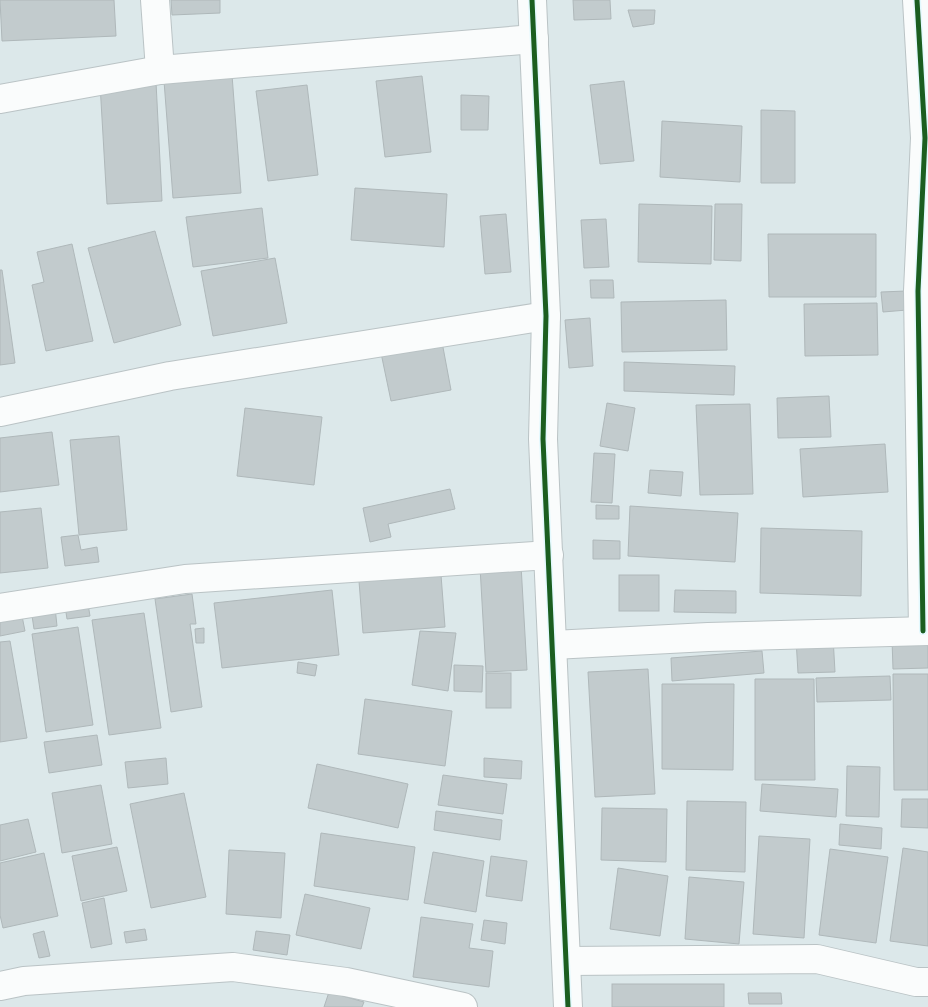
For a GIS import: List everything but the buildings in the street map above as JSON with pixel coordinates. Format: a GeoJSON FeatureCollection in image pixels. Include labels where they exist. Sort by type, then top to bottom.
{"type":"FeatureCollection","features":[{"type":"Feature","properties":{"kind":"street"},"geometry":{"type":"LineString","coordinates":[[155,0],[160,70]]}},
{"type":"Feature","properties":{"kind":"street"},"geometry":{"type":"LineString","coordinates":[[532,0],[546,316],[543,439],[568,1007]]}},
{"type":"Feature","properties":{"kind":"street"},"geometry":{"type":"LineString","coordinates":[[553,645],[708,637],[925,631],[923,291],[925,138],[917,0]]}},
{"type":"Feature","properties":{"kind":"street"},"geometry":{"type":"LineString","coordinates":[[0,99],[160,70],[534,39]]}},
{"type":"Feature","properties":{"kind":"street"},"geometry":{"type":"LineString","coordinates":[[0,412],[170,376],[546,316]]}},
{"type":"Feature","properties":{"kind":"street"},"geometry":{"type":"LineString","coordinates":[[0,608],[185,580],[549,555]]}},
{"type":"Feature","properties":{"kind":"street"},"geometry":{"type":"LineString","coordinates":[[567,961],[817,959],[916,982],[928,982]]}},
{"type":"Feature","properties":{"kind":"street"},"geometry":{"type":"LineString","coordinates":[[0,986],[24,981],[233,967],[346,982],[463,1007]]}},
{"type":"Feature","properties":{"kind":"cycle path"},"geometry":{"type":"LineString","coordinates":[[532,0],[546,316],[543,439],[568,1007]]}},
{"type":"Feature","properties":{"kind":"cycle path"},"geometry":{"type":"LineString","coordinates":[[917,0],[925,138],[918,291],[923,631]]}}]}
